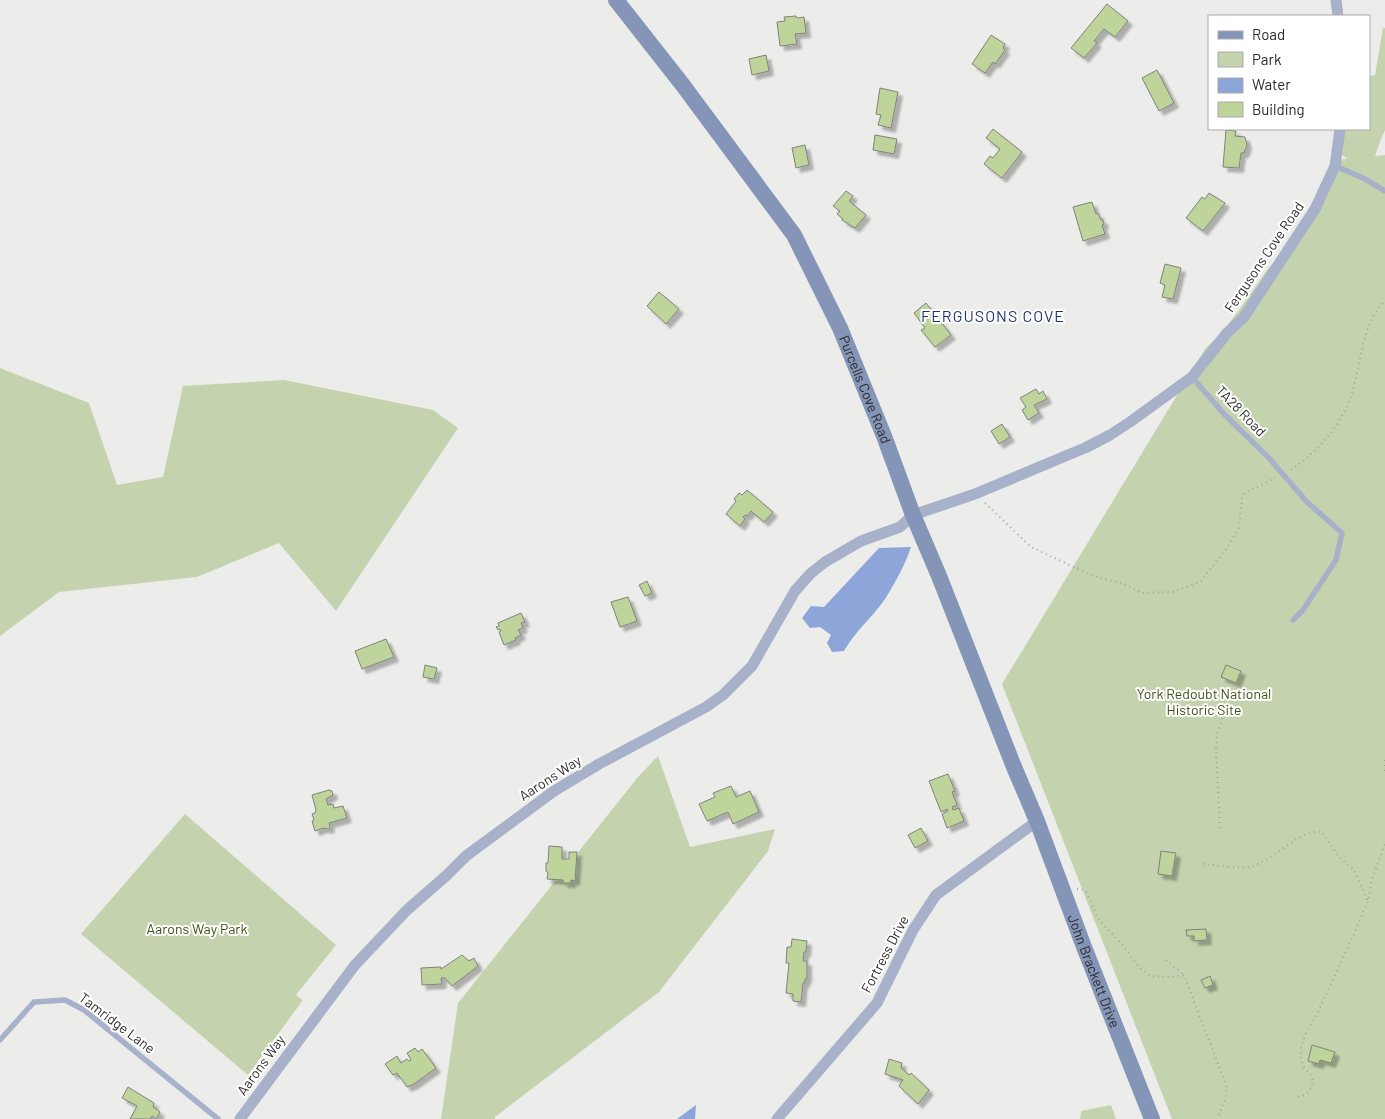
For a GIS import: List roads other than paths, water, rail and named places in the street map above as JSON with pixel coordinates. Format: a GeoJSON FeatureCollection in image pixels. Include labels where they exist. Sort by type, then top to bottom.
{"type":"FeatureCollection","features":[{"type":"Feature","properties":{"kind":"main road","name":"Purcells Cove Road"},"geometry":{"type":"LineString","coordinates":[[616,0],[682,84],[794,235],[840,328],[884,436],[913,515],[940,576],[1014,767],[1037,821]]}},
{"type":"Feature","properties":{"kind":"main road","name":"John Brackett Drive"},"geometry":{"type":"LineString","coordinates":[[1037,821],[1084,947],[1152,1119]]}},
{"type":"Feature","properties":{"kind":"street"},"geometry":{"type":"LineString","coordinates":[[1336,0],[1338,15]]}},
{"type":"Feature","properties":{"kind":"street","name":"Fergusons Cove Road"},"geometry":{"type":"LineString","coordinates":[[913,515],[975,494],[1087,447],[1110,435],[1192,377],[1227,333],[1244,317],[1315,209],[1335,166],[1340,130]]}},
{"type":"Feature","properties":{"kind":"street","name":"Aarons Way"},"geometry":{"type":"LineString","coordinates":[[240,1119],[355,965],[407,910],[466,856],[554,791],[599,764],[706,707],[723,695],[752,666],[795,591],[810,574],[844,550],[861,541],[900,527],[913,515]]}},
{"type":"Feature","properties":{"kind":"street","name":"Fortress Drive"},"geometry":{"type":"LineString","coordinates":[[777,1119],[877,1003],[913,930],[936,895],[1037,821]]}},
{"type":"Feature","properties":{"kind":"lane"},"geometry":{"type":"LineString","coordinates":[[1335,166],[1363,178],[1385,191]]}},
{"type":"Feature","properties":{"kind":"lane","name":"TA28 Road"},"geometry":{"type":"LineString","coordinates":[[1192,377],[1224,414],[1272,462],[1307,502],[1342,533],[1336,560],[1303,610],[1293,620]]}},
{"type":"Feature","properties":{"kind":"lane","name":"Tamridge Lane"},"geometry":{"type":"LineString","coordinates":[[0,1040],[34,1002],[65,1000],[84,1010],[218,1119]]}},
{"type":"Feature","properties":{"kind":"water"},"geometry":{"type":"Polygon","coordinates":[[[911,547],[900,574],[880,606],[844,651],[832,652],[827,643],[831,635],[820,627],[810,628],[802,618],[811,606],[824,607],[879,548],[911,547]]]}},
{"type":"Feature","properties":{"kind":"water"},"geometry":{"type":"Polygon","coordinates":[[[696,1105],[695,1119],[677,1119],[696,1105]]]}},
{"type":"Feature","properties":{"kind":"district","name":"FERGUSONS COVE"},"geometry":{"type":"Point","coordinates":[993,316]}},
{"type":"Feature","properties":{"kind":"park label","name":"York Redoubt National Historic Site"},"geometry":{"type":"Point","coordinates":[1204,702]}},
{"type":"Feature","properties":{"kind":"park label","name":"Aarons Way Park"},"geometry":{"type":"Point","coordinates":[197,929]}}]}
